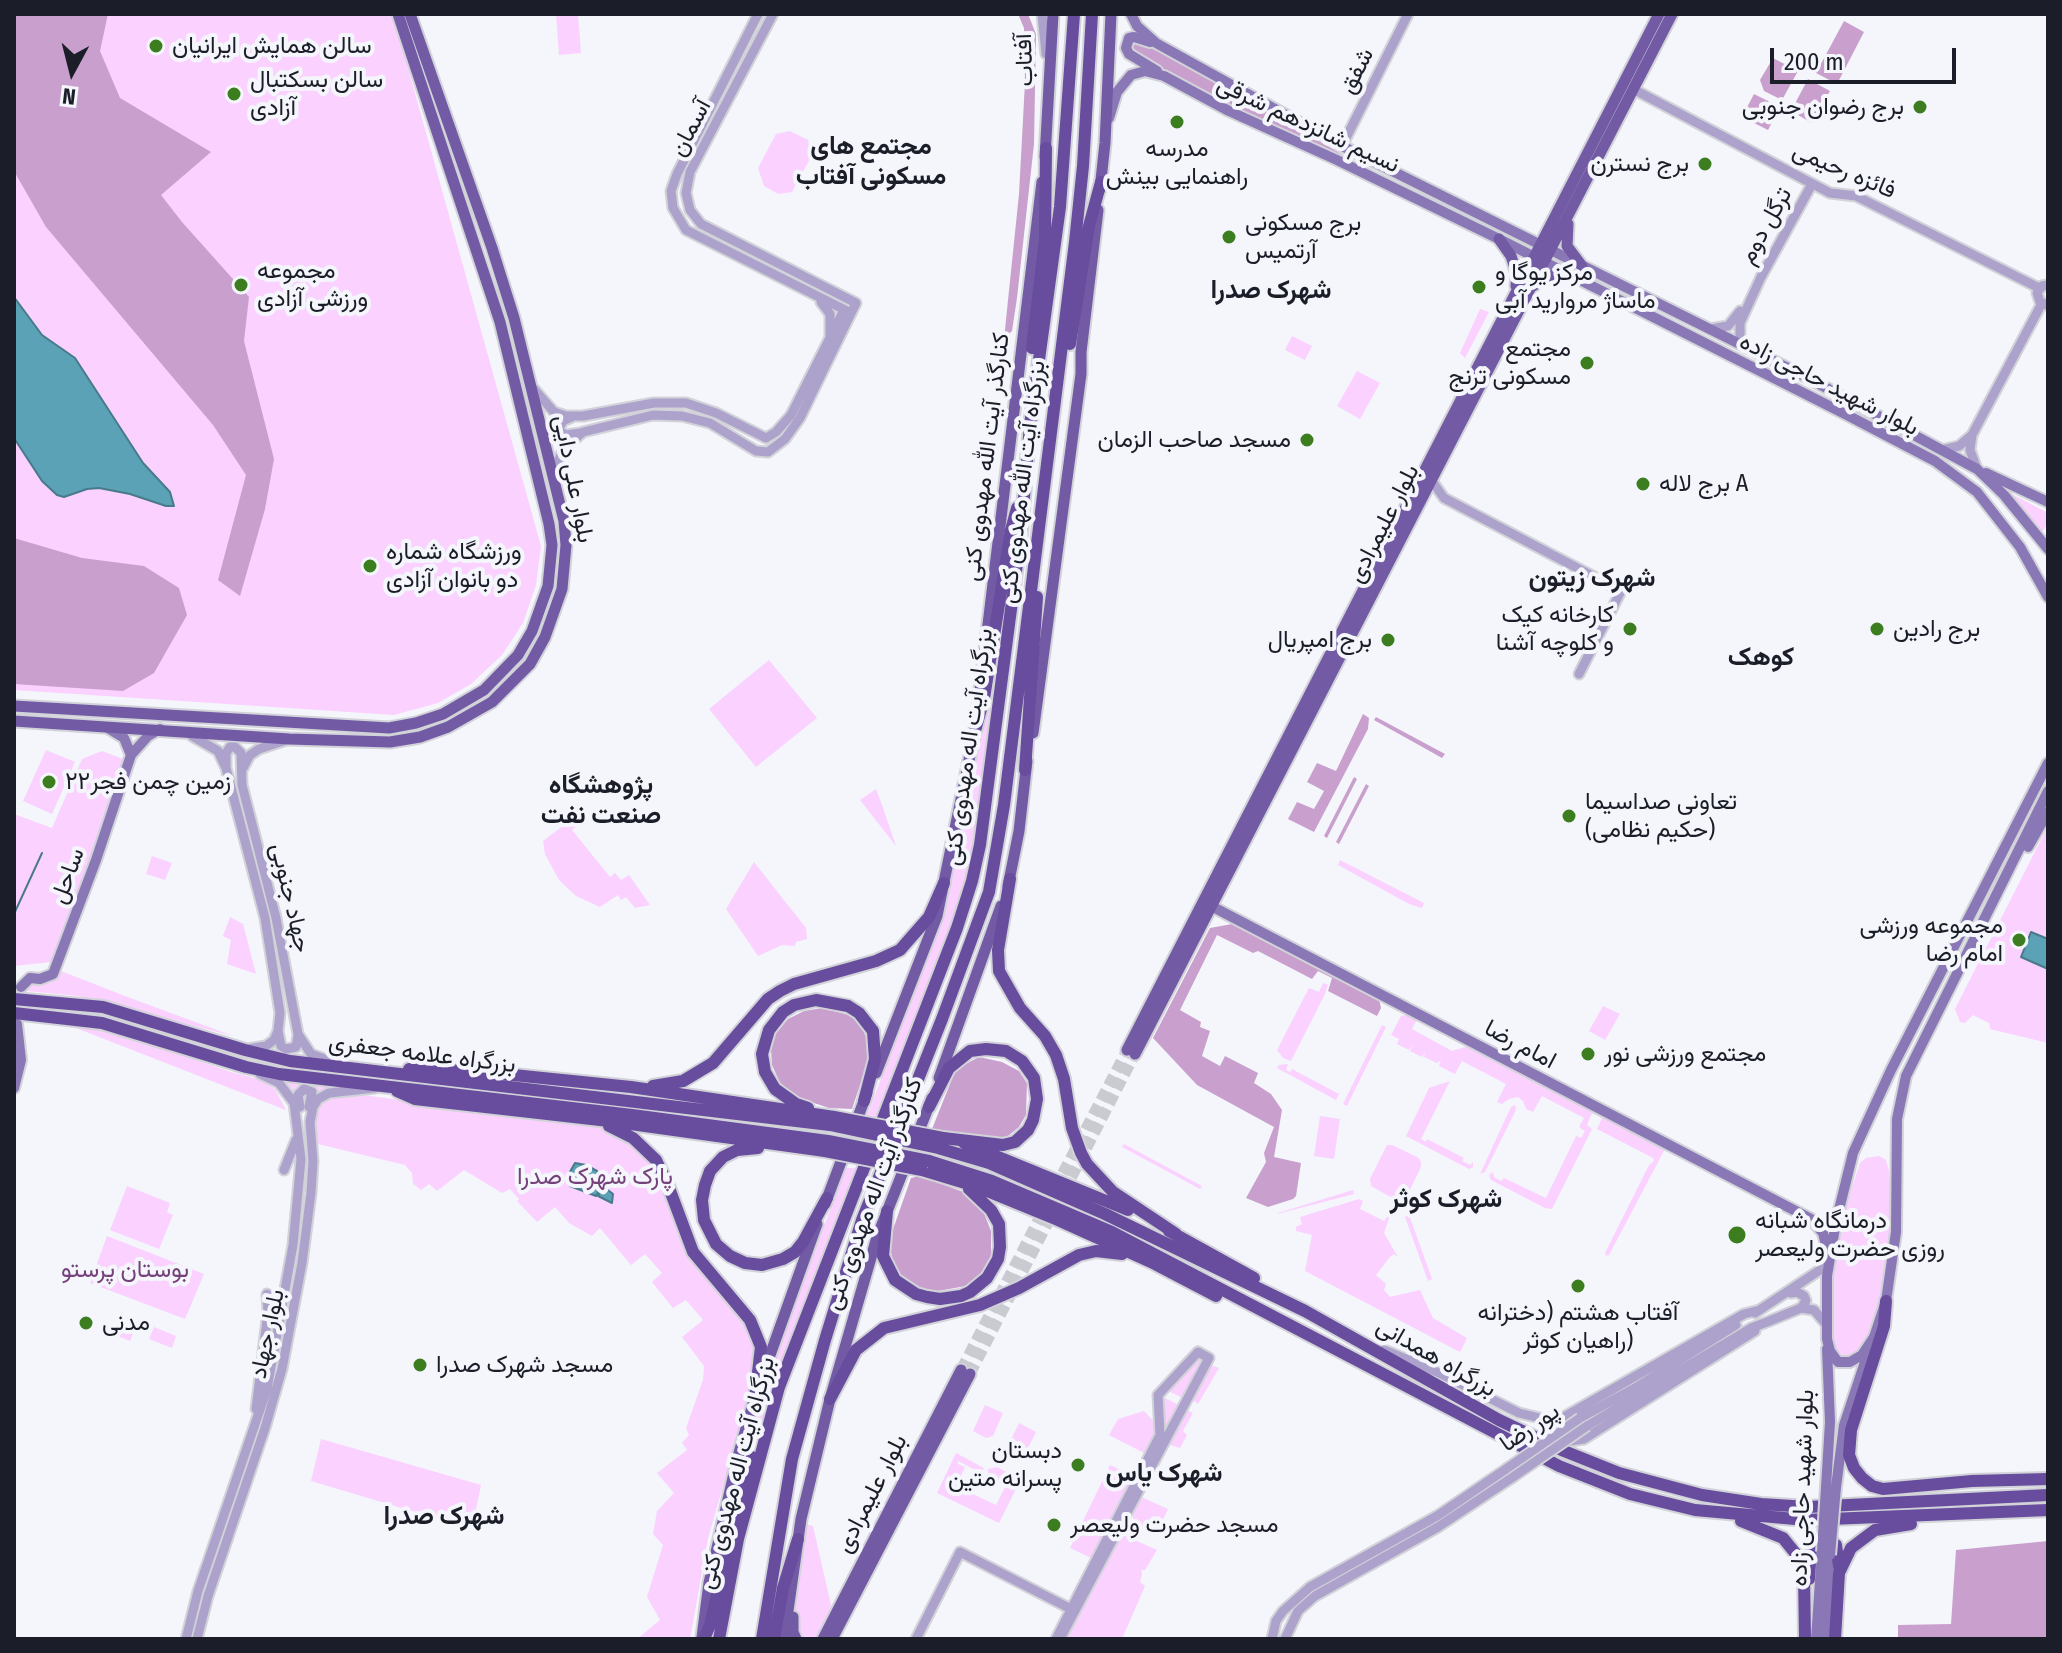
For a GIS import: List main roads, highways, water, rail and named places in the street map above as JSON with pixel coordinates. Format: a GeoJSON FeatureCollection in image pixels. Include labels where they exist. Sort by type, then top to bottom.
{"type":"FeatureCollection","features":[{"type":"Feature","properties":{"kind":"highway","name":"بزرگراه آیت اله مهدوی کنی"},"geometry":{"type":"LineString","coordinates":[[719,1639],[738,1539],[779,1387],[957,928],[980,845],[1021,533],[1030,425],[1060,207],[1074,14]]}},
{"type":"Feature","properties":{"kind":"highway","name":"بزرگراه آیت الله مهدوی کنی"},"geometry":{"type":"LineString","coordinates":[[881,1175],[989,892],[1004,805],[1057,393],[1083,166],[1092,14]]}},
{"type":"Feature","properties":{"kind":"highway"},"geometry":{"type":"LineString","coordinates":[[1030,425],[1031,357],[1045,240],[1046,148]]}},
{"type":"Feature","properties":{"kind":"highway"},"geometry":{"type":"LineString","coordinates":[[1057,393],[1068,359],[1089,226],[1101,182]]}},
{"type":"Feature","properties":{"kind":"highway"},"geometry":{"type":"LineString","coordinates":[[975,731],[984,698],[1011,530],[1024,486]]}},
{"type":"Feature","properties":{"kind":"highway"},"geometry":{"type":"LineString","coordinates":[[1025,770],[1037,626],[1038,546]]}},
{"type":"Feature","properties":{"kind":"highway"},"geometry":{"type":"LineString","coordinates":[[1010,879],[998,950],[999,971],[1020,1008],[1045,1036],[1056,1055],[1064,1079],[1072,1128],[1081,1153],[1113,1192],[1176,1234]]}},
{"type":"Feature","properties":{"kind":"highway"},"geometry":{"type":"LineString","coordinates":[[631,1087],[671,1085],[683,1081],[713,1063],[768,999],[794,984],[876,961],[900,950],[929,917],[944,883]]}},
{"type":"Feature","properties":{"kind":"highway","name":"بزرگراه علامه جعفری"},"geometry":{"type":"LineString","coordinates":[[17,993],[103,1007],[290,1061],[832,1121]]}},
{"type":"Feature","properties":{"kind":"highway"},"geometry":{"type":"LineString","coordinates":[[832,1121],[796,1104],[775,1089],[765,1072],[762,1054],[769,1030],[783,1012],[794,1005],[816,1000],[830,1001],[848,1006],[866,1020],[873,1031],[875,1059],[864,1101]]}},
{"type":"Feature","properties":{"kind":"highway","name":"بزرگراه علامه جعفری"},"geometry":{"type":"LineString","coordinates":[[16,1018],[102,1023],[246,1067],[827,1146]]}},
{"type":"Feature","properties":{"kind":"highway"},"geometry":{"type":"LineString","coordinates":[[380,1070],[429,1067],[631,1087],[940,1143],[1003,1145],[1015,1142],[1028,1130],[1036,1110],[1037,1090],[1034,1078],[1022,1061],[1006,1051],[970,1051],[949,1068],[929,1107]]}},
{"type":"Feature","properties":{"kind":"highway"},"geometry":{"type":"LineString","coordinates":[[387,1086],[415,1099],[802,1148]]}},
{"type":"Feature","properties":{"kind":"highway"},"geometry":{"type":"LineString","coordinates":[[587,1119],[633,1138],[649,1152],[662,1171],[693,1252],[746,1313],[758,1336],[761,1358],[755,1397]]}},
{"type":"Feature","properties":{"kind":"highway","name":"بزرگراه همدانی"},"geometry":{"type":"LineString","coordinates":[[940,1143],[1093,1208],[1305,1311],[1499,1420],[1619,1473],[1702,1495],[1808,1507],[2048,1495]]}},
{"type":"Feature","properties":{"kind":"highway"},"geometry":{"type":"LineString","coordinates":[[964,1143],[1119,1206],[1176,1234],[1305,1311]]}},
{"type":"Feature","properties":{"kind":"highway"},"geometry":{"type":"LineString","coordinates":[[827,1198],[795,1252],[762,1265],[745,1263],[722,1250],[711,1236],[702,1211],[703,1192],[710,1171],[730,1153],[746,1148],[827,1146],[925,1166],[1151,1262],[1248,1312],[1289,1326]]}},
{"type":"Feature","properties":{"kind":"highway"},"geometry":{"type":"LineString","coordinates":[[887,1211],[883,1256],[889,1272],[905,1288],[927,1297],[951,1298],[970,1292],[987,1278],[998,1259],[999,1224],[974,1191],[925,1166]]}},
{"type":"Feature","properties":{"kind":"highway","name":"بزرگراه همدانی"},"geometry":{"type":"LineString","coordinates":[[925,1166],[992,1181],[1112,1232],[1559,1466],[1630,1494],[1695,1510],[1806,1520],[2048,1513]]}},
{"type":"Feature","properties":{"kind":"highway","name":"بزرگراه آیت اله مهدوی کنی"},"geometry":{"type":"LineString","coordinates":[[762,1639],[792,1459],[808,1396],[862,1220],[881,1175]]}},
{"type":"Feature","properties":{"kind":"highway"},"geometry":{"type":"LineString","coordinates":[[830,1399],[856,1350],[884,1328],[980,1305],[1019,1288],[1079,1255],[1096,1251],[1112,1252],[1151,1262]]}},
{"type":"Feature","properties":{"kind":"highway"},"geometry":{"type":"LineString","coordinates":[[1886,1301],[1884,1326],[1851,1430],[1849,1455],[1862,1478],[1872,1486],[1883,1489],[1972,1481],[2048,1479]]}},
{"type":"Feature","properties":{"kind":"highway"},"geometry":{"type":"LineString","coordinates":[[703,1639],[710,1625],[754,1450],[779,1387]]}},
{"type":"Feature","properties":{"kind":"highway"},"geometry":{"type":"LineString","coordinates":[[1695,1510],[1755,1525],[1783,1538],[1794,1549],[1804,1574],[1806,1639]]}},
{"type":"Feature","properties":{"kind":"highway"},"geometry":{"type":"LineString","coordinates":[[1839,1573],[1851,1548],[1875,1530],[2048,1513]]}},
{"type":"Feature","properties":{"kind":"highway"},"geometry":{"type":"LineString","coordinates":[[774,1639],[783,1588],[798,1539]]}},
{"type":"Feature","properties":{"kind":"highway"},"geometry":{"type":"LineString","coordinates":[[1806,1639],[1811,1548],[1815,1543],[1825,1541],[1836,1545],[1839,1556],[1835,1639]]}},
{"type":"Feature","properties":{"kind":"main road","name":"بلوار علی دایی"},"geometry":{"type":"LineString","coordinates":[[14,706],[389,728],[443,714],[484,690],[518,655],[532,631],[550,576],[552,545],[549,524],[500,322],[398,14]]}},
{"type":"Feature","properties":{"kind":"main road","name":"بلوار علی دایی"},"geometry":{"type":"LineString","coordinates":[[14,721],[289,739],[390,742],[420,737],[468,717],[511,686],[530,664],[545,637],[562,589],[566,545],[556,487],[492,248],[410,14]]}},
{"type":"Feature","properties":{"kind":"main road","name":"کنارگذر آیت الله مهدوی کنی"},"geometry":{"type":"LineString","coordinates":[[837,1170],[932,932],[975,731],[1046,148],[1053,14]]}},
{"type":"Feature","properties":{"kind":"main road"},"geometry":{"type":"LineString","coordinates":[[1025,770],[1033,734],[1081,374],[1105,143],[1111,14]]}},
{"type":"Feature","properties":{"kind":"main road","name":"نسیم شانزدهم شرقی"},"geometry":{"type":"LineString","coordinates":[[1131,14],[1137,26],[1156,43]]}},
{"type":"Feature","properties":{"kind":"main road","name":"بلوار علیمرادی"},"geometry":{"type":"LineString","coordinates":[[1131,1052],[1423,499],[1529,288],[1539,261],[1659,14]]}},
{"type":"Feature","properties":{"kind":"main road","name":"بلوار علیمرادی"},"geometry":{"type":"LineString","coordinates":[[1546,248],[1571,212],[1672,14]]}},
{"type":"Feature","properties":{"kind":"main road","name":"نسیم شانزدهم شرقی"},"geometry":{"type":"LineString","coordinates":[[1539,261],[1337,160],[1229,111],[1164,76],[1129,54],[1126,48],[1129,38],[1156,43],[1342,146],[1546,248]]}},
{"type":"Feature","properties":{"kind":"main road"},"geometry":{"type":"LineString","coordinates":[[1105,143],[1117,92],[1127,78],[1145,71],[1164,76]]}},
{"type":"Feature","properties":{"kind":"main road"},"geometry":{"type":"LineString","coordinates":[[1571,212],[1566,241],[1570,252],[1582,266]]}},
{"type":"Feature","properties":{"kind":"main road"},"geometry":{"type":"LineString","coordinates":[[1485,232],[1492,229],[1490,221]]}},
{"type":"Feature","properties":{"kind":"main road"},"geometry":{"type":"LineString","coordinates":[[1499,239],[1514,264],[1516,292]]}},
{"type":"Feature","properties":{"kind":"main road","name":"بلوار شهید حاجی زاده"},"geometry":{"type":"LineString","coordinates":[[1546,248],[1710,329],[1977,469],[2004,495],[2048,549]]}},
{"type":"Feature","properties":{"kind":"main road","name":"بلوار علیمرادی"},"geometry":{"type":"LineString","coordinates":[[1208,904],[1516,292],[1539,261]]}},
{"type":"Feature","properties":{"kind":"main road","name":"بلوار شهید حاجی زاده"},"geometry":{"type":"LineString","coordinates":[[1539,261],[1960,477],[1992,509],[2020,547],[2048,597]]}},
{"type":"Feature","properties":{"kind":"main road"},"geometry":{"type":"LineString","coordinates":[[1529,288],[1547,276],[1571,276]]}},
{"type":"Feature","properties":{"kind":"main road"},"geometry":{"type":"LineString","coordinates":[[1748,366],[1750,350]]}},
{"type":"Feature","properties":{"kind":"main road"},"geometry":{"type":"LineString","coordinates":[[1977,469],[2048,502]]}},
{"type":"Feature","properties":{"kind":"main road"},"geometry":{"type":"LineString","coordinates":[[2048,532],[2048,541]]}},
{"type":"Feature","properties":{"kind":"main road"},"geometry":{"type":"LineString","coordinates":[[107,727],[124,738],[131,755],[148,736],[160,729]]}},
{"type":"Feature","properties":{"kind":"main road","name":"ساحل"},"geometry":{"type":"LineString","coordinates":[[17,993],[30,978],[40,979],[53,974],[131,755]]}},
{"type":"Feature","properties":{"kind":"main road"},"geometry":{"type":"LineString","coordinates":[[1829,1262],[1843,1194],[1860,1135],[2048,763]]}},
{"type":"Feature","properties":{"kind":"main road","name":"کنارگذر آیت اله مهدوی کنی"},"geometry":{"type":"LineString","coordinates":[[784,1639],[798,1539],[830,1399],[887,1211],[986,954],[1010,879],[1025,770]]}},
{"type":"Feature","properties":{"kind":"main road"},"geometry":{"type":"LineString","coordinates":[[1993,904],[2048,791]]}},
{"type":"Feature","properties":{"kind":"main road"},"geometry":{"type":"LineString","coordinates":[[1993,904],[2048,812]]}},
{"type":"Feature","properties":{"kind":"main road","name":"امام رضا"},"geometry":{"type":"LineString","coordinates":[[1208,904],[1811,1219],[1823,1233],[1829,1262]]}},
{"type":"Feature","properties":{"kind":"main road","name":"بلوار شهید حاجی زاده"},"geometry":{"type":"LineString","coordinates":[[1831,1487],[1844,1425],[1886,1301],[1896,1232],[1897,1119],[1906,1076],[1993,904]]}},
{"type":"Feature","properties":{"kind":"main road"},"geometry":{"type":"LineString","coordinates":[[14,1088],[21,1060],[16,1018]]}},
{"type":"Feature","properties":{"kind":"main road","name":"کنارگذر آیت اله مهدوی کنی"},"geometry":{"type":"LineString","coordinates":[[703,1639],[709,1583],[724,1513],[755,1397],[837,1170]]}},
{"type":"Feature","properties":{"kind":"main road","name":"بلوار شهید حاجی زاده"},"geometry":{"type":"LineString","coordinates":[[1816,1639],[1831,1487],[1826,1324],[1829,1262]]}},
{"type":"Feature","properties":{"kind":"main road"},"geometry":{"type":"LineString","coordinates":[[1827,1339],[1833,1357],[1844,1363],[1862,1355],[1874,1337]]}},
{"type":"Feature","properties":{"kind":"main road","name":"بلوار علیمرادی"},"geometry":{"type":"LineString","coordinates":[[825,1638],[965,1372]]}},
{"type":"Feature","properties":{"kind":"main road","name":"بلوار شهید حاجی زاده"},"geometry":{"type":"LineString","coordinates":[[1826,1554],[1826,1639]]}},
{"type":"Feature","properties":{"kind":"main road"},"geometry":{"type":"LineString","coordinates":[[792,1583],[793,1632],[796,1639]]}},
{"type":"Feature","properties":{"kind":"water"},"geometry":{"type":"Polygon","coordinates":[[[14,297],[42,335],[75,358],[143,463],[170,492],[174,506],[99,488],[64,497],[57,495],[42,481],[14,438],[14,297]]]}},
{"type":"Feature","properties":{"kind":"water"},"geometry":{"type":"Polygon","coordinates":[[[2031,932],[2048,939],[2048,969],[2021,957],[2031,932]]]}},
{"type":"Feature","properties":{"kind":"water"},"geometry":{"type":"Polygon","coordinates":[[[575,1163],[597,1171],[604,1187],[613,1194],[612,1203],[598,1196],[600,1189],[596,1196],[570,1186],[567,1177],[575,1163]]]}},
{"type":"Feature","properties":{"kind":"waterway"},"geometry":{"type":"LineString","coordinates":[[14,914],[42,853]]}},
{"type":"Feature","properties":{"kind":"tunnel"},"geometry":{"type":"LineString","coordinates":[[1055,1188],[1127,1050]]}},
{"type":"Feature","properties":{"kind":"tunnel"},"geometry":{"type":"LineString","coordinates":[[1064,1192],[1135,1054]]}},
{"type":"Feature","properties":{"kind":"tunnel"},"geometry":{"type":"LineString","coordinates":[[961,1370],[1045,1207]]}},
{"type":"Feature","properties":{"kind":"tunnel"},"geometry":{"type":"LineString","coordinates":[[970,1374],[1054,1211]]}},
{"type":"Feature","properties":{"kind":"place","name":"سالن همایش ایرانیان"},"geometry":{"type":"Point","coordinates":[156,46]}},
{"type":"Feature","properties":{"kind":"place","name":"سالن بسکتبال آزادی"},"geometry":{"type":"Point","coordinates":[234,94]}},
{"type":"Feature","properties":{"kind":"place","name":"برج رضوان جنوبی"},"geometry":{"type":"Point","coordinates":[1920,107]}},
{"type":"Feature","properties":{"kind":"place","name":"مدرسه راهنمایی بینش"},"geometry":{"type":"Point","coordinates":[1177,122]}},
{"type":"Feature","properties":{"kind":"place","name":"برج نسترن"},"geometry":{"type":"Point","coordinates":[1705,164]}},
{"type":"Feature","properties":{"kind":"place","name":"برج مسکونی آرتمیس"},"geometry":{"type":"Point","coordinates":[1229,237]}},
{"type":"Feature","properties":{"kind":"place","name":"مجموعه ورزشی آزادی"},"geometry":{"type":"Point","coordinates":[241,285]}},
{"type":"Feature","properties":{"kind":"place","name":"مرکز یوگا و ماساژ مروارید آبی"},"geometry":{"type":"Point","coordinates":[1479,287]}},
{"type":"Feature","properties":{"kind":"place","name":"مجتمع مسکونی ترنج"},"geometry":{"type":"Point","coordinates":[1587,363]}},
{"type":"Feature","properties":{"kind":"place","name":"مسجد صاحب الزمان"},"geometry":{"type":"Point","coordinates":[1307,440]}},
{"type":"Feature","properties":{"kind":"place","name":"برج لاله A"},"geometry":{"type":"Point","coordinates":[1643,484]}},
{"type":"Feature","properties":{"kind":"place","name":"ورزشگاه شماره دو بانوان آزادی"},"geometry":{"type":"Point","coordinates":[370,566]}},
{"type":"Feature","properties":{"kind":"place","name":"کارخانه کیک و کلوچه آشنا"},"geometry":{"type":"Point","coordinates":[1630,629]}},
{"type":"Feature","properties":{"kind":"place","name":"برج رادین"},"geometry":{"type":"Point","coordinates":[1877,629]}},
{"type":"Feature","properties":{"kind":"place","name":"برج امپریال"},"geometry":{"type":"Point","coordinates":[1388,640]}},
{"type":"Feature","properties":{"kind":"place","name":"زمین چمن فجر۲۲"},"geometry":{"type":"Point","coordinates":[49,782]}},
{"type":"Feature","properties":{"kind":"place","name":"تعاونی صداسیما (حکیم نظامی)"},"geometry":{"type":"Point","coordinates":[1569,816]}},
{"type":"Feature","properties":{"kind":"place","name":"مجموعه ورزشی امام رضا"},"geometry":{"type":"Point","coordinates":[2019,940]}},
{"type":"Feature","properties":{"kind":"place","name":"مجتمع ورزشی نور"},"geometry":{"type":"Point","coordinates":[1588,1054]}},
{"type":"Feature","properties":{"kind":"place","name":"درمانگاه شبانه روزی حضرت ولیعصر"},"geometry":{"type":"Point","coordinates":[1737,1235]}},
{"type":"Feature","properties":{"kind":"place","name":"آفتاب هشتم (دخترانه راهیان کوثر)"},"geometry":{"type":"Point","coordinates":[1578,1286]}},
{"type":"Feature","properties":{"kind":"place","name":"مدنی"},"geometry":{"type":"Point","coordinates":[86,1323]}},
{"type":"Feature","properties":{"kind":"place","name":"مسجد شهرک صدرا"},"geometry":{"type":"Point","coordinates":[420,1365]}},
{"type":"Feature","properties":{"kind":"place","name":"دبستان پسرانه متین"},"geometry":{"type":"Point","coordinates":[1078,1465]}},
{"type":"Feature","properties":{"kind":"place","name":"مسجد حضرت ولیعصر"},"geometry":{"type":"Point","coordinates":[1054,1525]}},
{"type":"Feature","properties":{"kind":"district","name":"مجتمع های مسکونی آفتاب"},"geometry":{"type":"Point","coordinates":[871,162]}},
{"type":"Feature","properties":{"kind":"district","name":"شهرک صدرا"},"geometry":{"type":"Point","coordinates":[1271,291]}},
{"type":"Feature","properties":{"kind":"district","name":"شهرک زیتون"},"geometry":{"type":"Point","coordinates":[1592,579]}},
{"type":"Feature","properties":{"kind":"district","name":"کوهک"},"geometry":{"type":"Point","coordinates":[1761,658]}},
{"type":"Feature","properties":{"kind":"district","name":"پژوهشگاه صنعت نفت"},"geometry":{"type":"Point","coordinates":[601,801]}},
{"type":"Feature","properties":{"kind":"district","name":"شهرک کوثر"},"geometry":{"type":"Point","coordinates":[1446,1200]}},
{"type":"Feature","properties":{"kind":"district","name":"شهرک یاس"},"geometry":{"type":"Point","coordinates":[1164,1474]}},
{"type":"Feature","properties":{"kind":"district","name":"شهرک صدرا"},"geometry":{"type":"Point","coordinates":[444,1517]}},
{"type":"Feature","properties":{"kind":"park label","name":"پارک شهرک صدرا"},"geometry":{"type":"Point","coordinates":[595,1177]}},
{"type":"Feature","properties":{"kind":"park label","name":"بوستان پرستو"},"geometry":{"type":"Point","coordinates":[125,1270]}}]}
